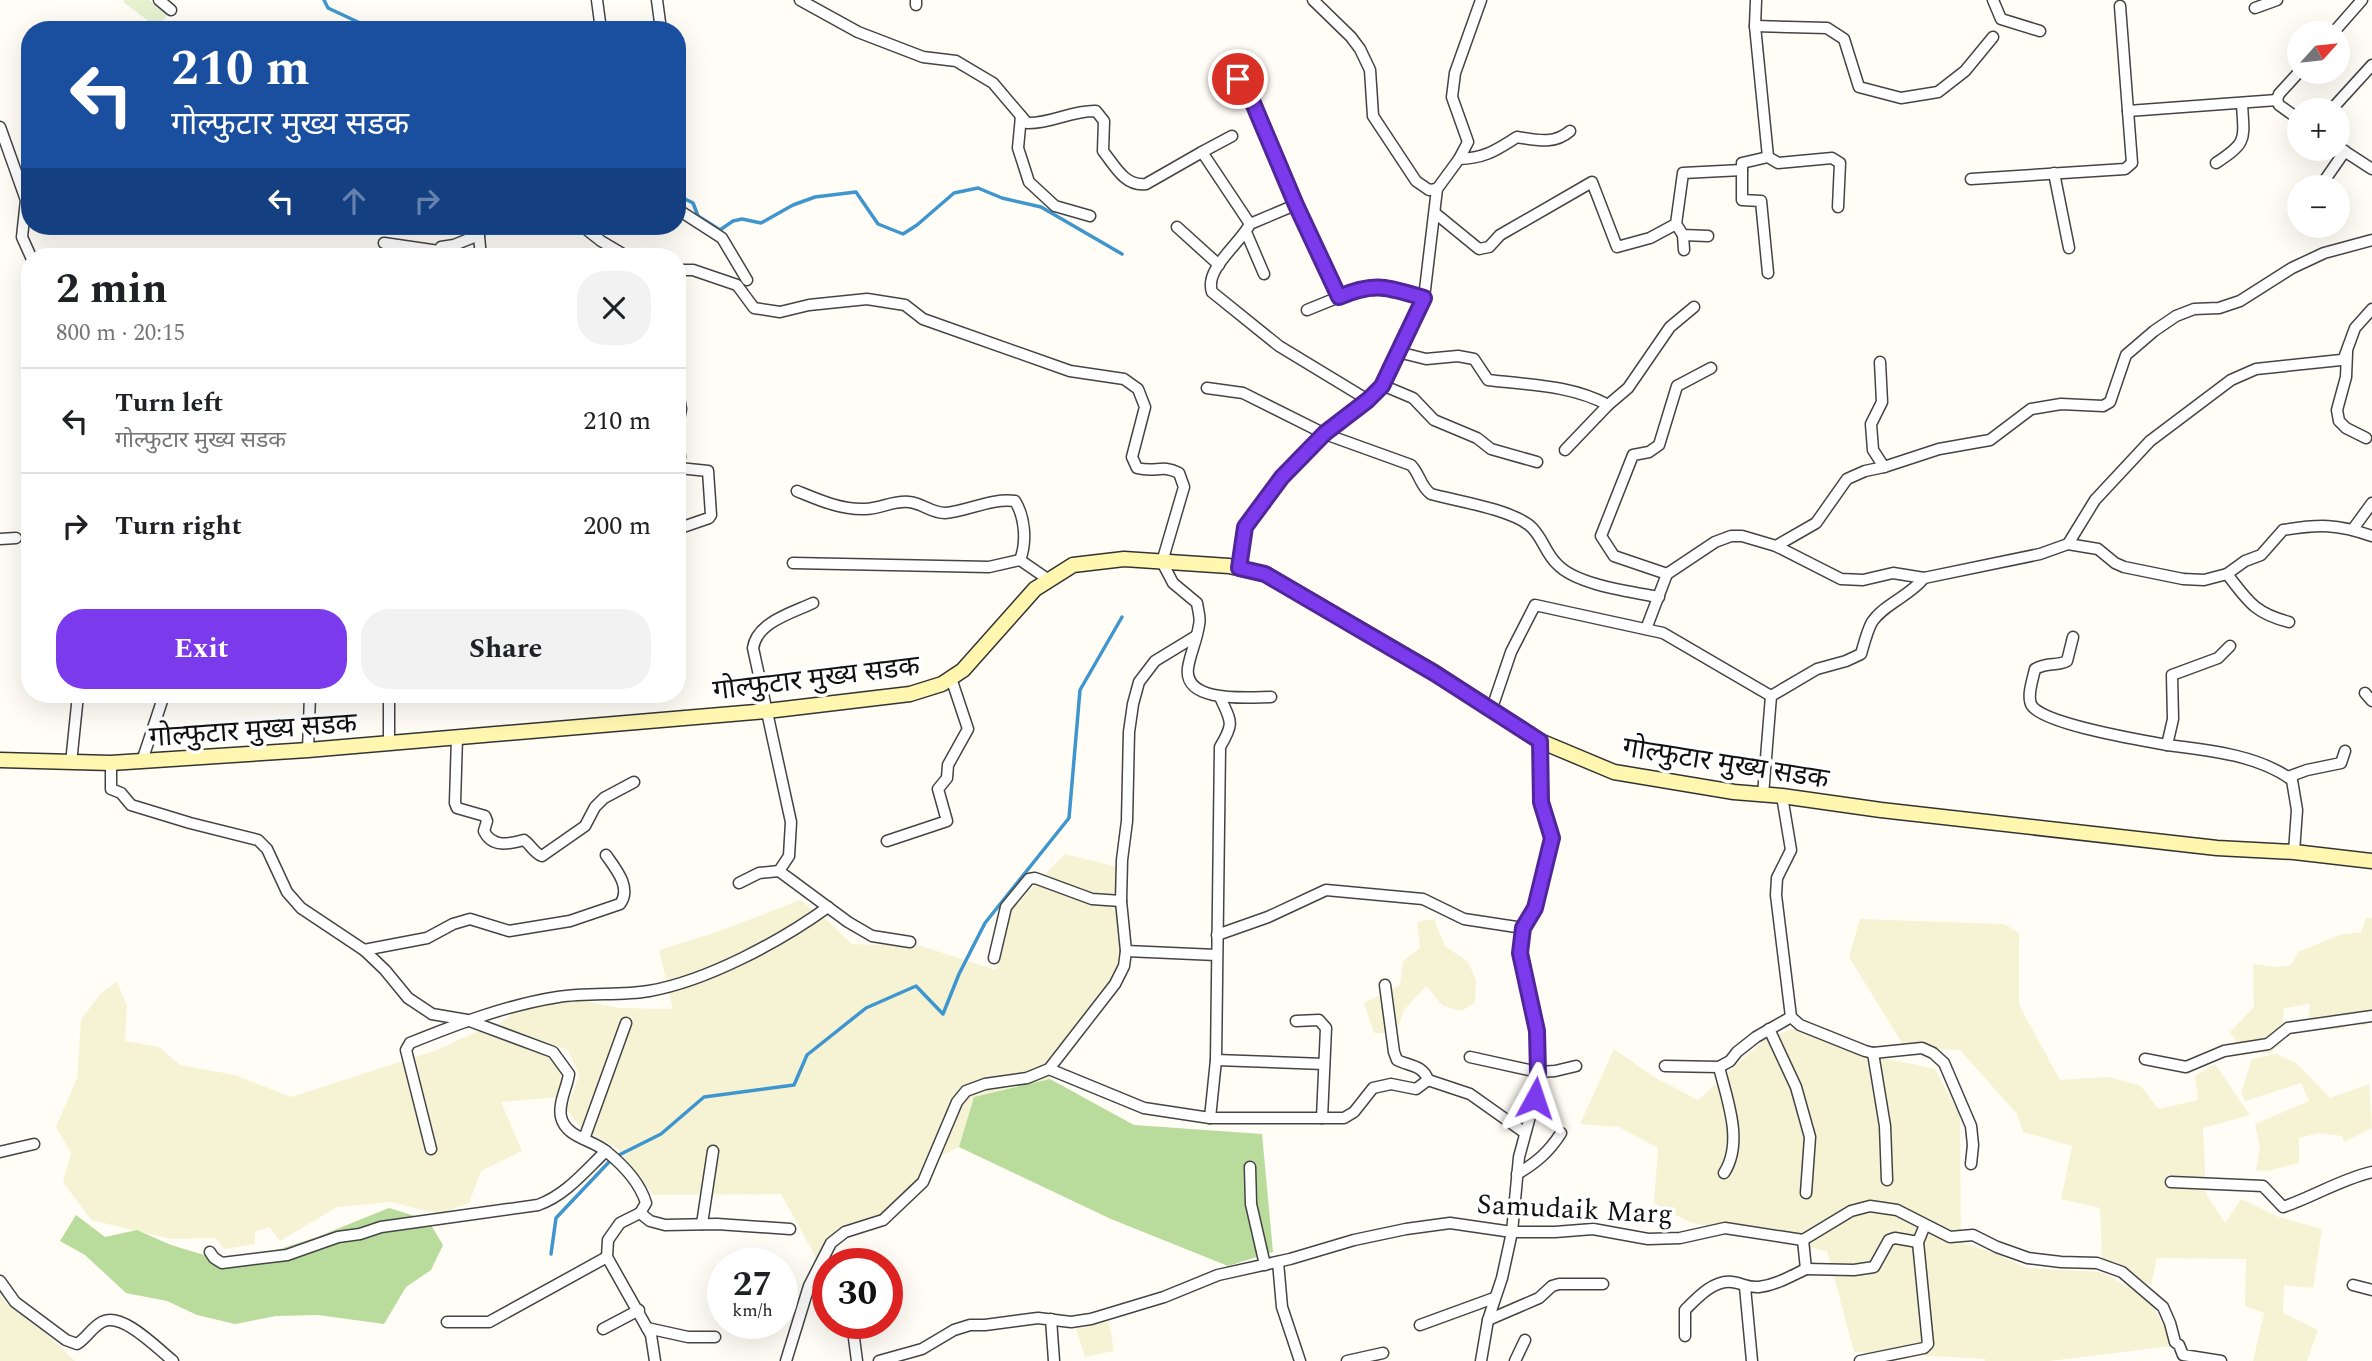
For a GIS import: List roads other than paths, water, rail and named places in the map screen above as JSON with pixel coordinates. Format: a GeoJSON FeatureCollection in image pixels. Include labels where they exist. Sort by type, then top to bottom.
{"type":"FeatureCollection","features":[{"type":"Feature","properties":{"kind":"main road","name":"गोल्फुटार मुख्य सडक"},"geometry":{"type":"LineString","coordinates":[[0,760],[111,763],[308,750],[768,711],[911,694],[943,684],[963,670],[1035,589],[1049,580],[1073,565],[1124,559],[1239,568],[1265,574],[1434,673],[1540,741],[1614,772],[1881,810],[2217,848],[2294,852],[2372,861]]}},
{"type":"Feature","properties":{"kind":"street"},"geometry":{"type":"LineString","coordinates":[[159,0],[171,9]]}},
{"type":"Feature","properties":{"kind":"street"},"geometry":{"type":"LineString","coordinates":[[597,0],[600,21]]}},
{"type":"Feature","properties":{"kind":"street"},"geometry":{"type":"LineString","coordinates":[[657,0],[660,21]]}},
{"type":"Feature","properties":{"kind":"street"},"geometry":{"type":"LineString","coordinates":[[800,0],[858,32],[923,57],[956,61],[993,83],[1027,123],[1042,124],[1084,110],[1096,111],[1104,121],[1103,152],[1128,181],[1136,186],[1146,184],[1231,136]]}},
{"type":"Feature","properties":{"kind":"street"},"geometry":{"type":"LineString","coordinates":[[1313,0],[1360,49],[1370,70],[1373,116],[1416,181],[1429,190],[1437,189]]}},
{"type":"Feature","properties":{"kind":"street"},"geometry":{"type":"LineString","coordinates":[[1239,568],[1245,527],[1282,477],[1325,433],[1382,386],[1424,298],[1437,189],[1468,142],[1452,97],[1455,74],[1481,0]]}},
{"type":"Feature","properties":{"kind":"street"},"geometry":{"type":"LineString","coordinates":[[1756,0],[1755,26],[1768,156],[1777,163],[1832,158],[1840,163],[1838,207]]}},
{"type":"Feature","properties":{"kind":"street"},"geometry":{"type":"LineString","coordinates":[[1993,0],[2001,19],[2040,31]]}},
{"type":"Feature","properties":{"kind":"street"},"geometry":{"type":"LineString","coordinates":[[2255,8],[2277,0]]}},
{"type":"Feature","properties":{"kind":"street"},"geometry":{"type":"LineString","coordinates":[[2344,21],[2362,0]]}},
{"type":"Feature","properties":{"kind":"street"},"geometry":{"type":"LineString","coordinates":[[1971,179],[2125,169],[2132,163],[2120,6]]}},
{"type":"Feature","properties":{"kind":"street"},"geometry":{"type":"LineString","coordinates":[[1755,26],[1827,28],[1844,39],[1859,87],[1901,98],[1938,92],[1965,71],[1993,37]]}},
{"type":"Feature","properties":{"kind":"street"},"geometry":{"type":"LineString","coordinates":[[2342,98],[2372,65]]}},
{"type":"Feature","properties":{"kind":"street"},"geometry":{"type":"LineString","coordinates":[[1219,72],[1245,84],[1296,205],[1339,297]]}},
{"type":"Feature","properties":{"kind":"street"},"geometry":{"type":"LineString","coordinates":[[2287,111],[2277,100],[2279,93],[2288,84]]}},
{"type":"Feature","properties":{"kind":"street"},"geometry":{"type":"LineString","coordinates":[[2128,111],[2277,100]]}},
{"type":"Feature","properties":{"kind":"street"},"geometry":{"type":"LineString","coordinates":[[2216,163],[2237,150],[2244,138],[2242,104]]}},
{"type":"Feature","properties":{"kind":"street"},"geometry":{"type":"LineString","coordinates":[[1021,116],[1018,148],[1029,182],[1055,206],[1090,216]]}},
{"type":"Feature","properties":{"kind":"street"},"geometry":{"type":"LineString","coordinates":[[0,127],[21,186]]}},
{"type":"Feature","properties":{"kind":"street"},"geometry":{"type":"LineString","coordinates":[[1459,159],[1479,158],[1517,137],[1541,141],[1561,139],[1570,131]]}},
{"type":"Feature","properties":{"kind":"street"},"geometry":{"type":"LineString","coordinates":[[1202,152],[1248,228],[1264,274]]}},
{"type":"Feature","properties":{"kind":"street"},"geometry":{"type":"LineString","coordinates":[[2350,154],[2372,169]]}},
{"type":"Feature","properties":{"kind":"street"},"geometry":{"type":"LineString","coordinates":[[1768,156],[1742,163],[1742,200],[1761,201],[1768,273]]}},
{"type":"Feature","properties":{"kind":"street"},"geometry":{"type":"LineString","coordinates":[[1684,250],[1683,235],[1676,224],[1683,173],[1742,170]]}},
{"type":"Feature","properties":{"kind":"street"},"geometry":{"type":"LineString","coordinates":[[2054,173],[2068,248]]}},
{"type":"Feature","properties":{"kind":"street"},"geometry":{"type":"LineString","coordinates":[[1435,213],[1479,249],[1489,247],[1500,235],[1592,182],[1617,247],[1650,238],[1676,224]]}},
{"type":"Feature","properties":{"kind":"street"},"geometry":{"type":"LineString","coordinates":[[1296,205],[1248,228],[1212,273],[1209,283],[1212,292],[1279,346],[1368,400]]}},
{"type":"Feature","properties":{"kind":"street"},"geometry":{"type":"LineString","coordinates":[[686,215],[722,238],[747,280]]}},
{"type":"Feature","properties":{"kind":"street"},"geometry":{"type":"LineString","coordinates":[[1177,227],[1219,265]]}},
{"type":"Feature","properties":{"kind":"street"},"geometry":{"type":"LineString","coordinates":[[442,248],[454,246],[470,235]]}},
{"type":"Feature","properties":{"kind":"street"},"geometry":{"type":"LineString","coordinates":[[593,235],[612,248]]}},
{"type":"Feature","properties":{"kind":"street"},"geometry":{"type":"LineString","coordinates":[[1683,235],[1708,236]]}},
{"type":"Feature","properties":{"kind":"street"},"geometry":{"type":"LineString","coordinates":[[1776,546],[1816,523],[1847,479],[1939,449],[1990,440],[2031,409],[2062,404],[2103,406],[2110,402],[2126,355],[2176,316],[2194,309],[2219,308],[2240,301],[2292,268],[2324,253],[2372,240]]}},
{"type":"Feature","properties":{"kind":"street"},"geometry":{"type":"LineString","coordinates":[[384,243],[418,248]]}},
{"type":"Feature","properties":{"kind":"street"},"geometry":{"type":"LineString","coordinates":[[686,270],[737,285],[754,308],[780,312],[809,305],[867,299],[905,305],[923,319],[1070,371],[1124,379],[1138,389],[1145,407],[1132,457],[1137,468],[1150,471],[1167,467],[1180,473],[1184,487],[1162,562],[1173,583],[1197,603],[1200,624],[1187,672],[1200,692],[1220,697],[1271,697]]}},
{"type":"Feature","properties":{"kind":"street"},"geometry":{"type":"LineString","coordinates":[[1307,310],[1351,292],[1380,286],[1424,298]]}},
{"type":"Feature","properties":{"kind":"street"},"geometry":{"type":"LineString","coordinates":[[1565,450],[1628,388],[1670,327],[1693,307]]}},
{"type":"Feature","properties":{"kind":"street"},"geometry":{"type":"LineString","coordinates":[[2068,544],[2095,500],[2150,441],[2231,380],[2256,369],[2341,360],[2356,328],[2372,309]]}},
{"type":"Feature","properties":{"kind":"street"},"geometry":{"type":"LineString","coordinates":[[2347,350],[2346,377],[2337,410],[2339,421],[2346,428],[2366,438]]}},
{"type":"Feature","properties":{"kind":"street"},"geometry":{"type":"LineString","coordinates":[[1398,352],[1426,359],[1458,356],[1474,359],[1488,380],[1549,386],[1590,396],[1608,405]]}},
{"type":"Feature","properties":{"kind":"street"},"geometry":{"type":"LineString","coordinates":[[1880,362],[1882,402],[1871,424],[1874,450],[1884,467]]}},
{"type":"Feature","properties":{"kind":"street"},"geometry":{"type":"LineString","coordinates":[[1667,574],[1614,556],[1601,536],[1633,455],[1649,452],[1659,445],[1677,386],[1711,368]]}},
{"type":"Feature","properties":{"kind":"street"},"geometry":{"type":"LineString","coordinates":[[1382,386],[1413,398],[1434,420],[1477,438],[1491,449],[1537,462]]}},
{"type":"Feature","properties":{"kind":"street"},"geometry":{"type":"LineString","coordinates":[[1208,388],[1243,393],[1325,433],[1411,465],[1423,488],[1431,494],[1511,516],[1529,525],[1541,538],[1556,564],[1571,574],[1609,588],[1659,597]]}},
{"type":"Feature","properties":{"kind":"street"},"geometry":{"type":"LineString","coordinates":[[686,470],[708,471],[711,515],[709,519],[686,526]]}},
{"type":"Feature","properties":{"kind":"street"},"geometry":{"type":"LineString","coordinates":[[797,491],[832,506],[866,509],[906,501],[944,513],[1004,500],[1015,501],[1024,535],[1025,548],[1020,560]]}},
{"type":"Feature","properties":{"kind":"street"},"geometry":{"type":"LineString","coordinates":[[2353,528],[2372,503]]}},
{"type":"Feature","properties":{"kind":"street"},"geometry":{"type":"LineString","coordinates":[[1646,629],[1667,574],[1715,542],[1731,536],[1754,538],[1776,546],[1841,579],[1863,580],[1893,573],[1924,578],[2040,554],[2068,544],[2098,549],[2124,567],[2183,579],[2204,580],[2227,574],[2245,561],[2261,555],[2283,530],[2316,525],[2353,528],[2372,536]]}},
{"type":"Feature","properties":{"kind":"street"},"geometry":{"type":"LineString","coordinates":[[0,539],[16,538]]}},
{"type":"Feature","properties":{"kind":"street"},"geometry":{"type":"LineString","coordinates":[[793,564],[989,567],[1020,560],[1049,580]]}},
{"type":"Feature","properties":{"kind":"street"},"geometry":{"type":"LineString","coordinates":[[2227,574],[2252,606],[2270,617],[2289,622]]}},
{"type":"Feature","properties":{"kind":"street"},"geometry":{"type":"LineString","coordinates":[[1771,696],[1817,669],[1861,654],[1870,624],[1878,614],[1914,590],[1924,578]]}},
{"type":"Feature","properties":{"kind":"street"},"geometry":{"type":"LineString","coordinates":[[779,870],[789,856],[791,822],[753,648],[754,638],[763,628],[813,603]]}},
{"type":"Feature","properties":{"kind":"street"},"geometry":{"type":"LineString","coordinates":[[1491,711],[1511,652],[1535,605],[1663,633],[1771,696]]}},
{"type":"Feature","properties":{"kind":"street"},"geometry":{"type":"LineString","coordinates":[[786,1361],[809,1286],[831,1243],[845,1232],[883,1220],[923,1182],[957,1102],[966,1091],[985,1084],[1027,1078],[1049,1069],[1115,984],[1124,966],[1126,951],[1121,901],[1129,732],[1139,682],[1155,661],[1196,636]]}},
{"type":"Feature","properties":{"kind":"street"},"geometry":{"type":"LineString","coordinates":[[2073,637],[2067,661],[2060,665],[2046,663],[2035,669],[2029,696],[2032,705],[2043,714],[2103,733],[2203,750],[2262,764],[2288,777],[2292,780],[2297,810],[2294,852]]}},
{"type":"Feature","properties":{"kind":"street"},"geometry":{"type":"LineString","coordinates":[[2167,745],[2173,719],[2172,675],[2218,658],[2230,646]]}},
{"type":"Feature","properties":{"kind":"street"},"geometry":{"type":"LineString","coordinates":[[887,841],[947,821],[938,789],[947,778],[948,765],[968,729],[951,678]]}},
{"type":"Feature","properties":{"kind":"street"},"geometry":{"type":"LineString","coordinates":[[1763,795],[1771,696]]}},
{"type":"Feature","properties":{"kind":"street"},"geometry":{"type":"LineString","coordinates":[[1210,1118],[1216,1060],[1220,747],[1231,729],[1220,697]]}},
{"type":"Feature","properties":{"kind":"street"},"geometry":{"type":"LineString","coordinates":[[71,763],[77,703]]}},
{"type":"Feature","properties":{"kind":"street"},"geometry":{"type":"LineString","coordinates":[[142,761],[161,703]]}},
{"type":"Feature","properties":{"kind":"street"},"geometry":{"type":"LineString","coordinates":[[308,750],[310,703]]}},
{"type":"Feature","properties":{"kind":"street"},"geometry":{"type":"LineString","coordinates":[[389,703],[389,744]]}},
{"type":"Feature","properties":{"kind":"street"},"geometry":{"type":"LineString","coordinates":[[457,737],[457,808],[485,816],[484,831],[489,840],[500,844],[524,840],[542,856],[585,826],[595,807],[604,798],[634,782]]}},
{"type":"Feature","properties":{"kind":"street"},"geometry":{"type":"LineString","coordinates":[[1481,1361],[1488,1320],[1503,1278],[1512,1232],[1517,1174],[1535,1098],[1538,1073],[1537,1031],[1520,953],[1523,928],[1535,908],[1552,838],[1541,802],[1540,741]]}},
{"type":"Feature","properties":{"kind":"street"},"geometry":{"type":"LineString","coordinates":[[2288,777],[2306,770],[2341,763],[2345,751]]}},
{"type":"Feature","properties":{"kind":"street"},"geometry":{"type":"LineString","coordinates":[[111,763],[111,789],[121,793],[131,805],[258,840],[267,849],[287,891],[301,908],[364,950],[408,998],[432,1014],[467,1020],[553,1052],[569,1074],[561,1104],[561,1116],[567,1130],[606,1151],[641,1188],[646,1203],[640,1213],[620,1223],[608,1240],[607,1257],[639,1310],[647,1328],[655,1361]]}},
{"type":"Feature","properties":{"kind":"street"},"geometry":{"type":"LineString","coordinates":[[1782,796],[1791,850],[1777,878],[1776,895],[1791,1017],[1800,1025],[1873,1053],[1922,1048],[1933,1053],[1944,1063],[1971,1126],[1971,1164]]}},
{"type":"Feature","properties":{"kind":"street"},"geometry":{"type":"LineString","coordinates":[[364,950],[427,938],[453,924],[470,919],[509,931],[570,921],[620,904],[624,898],[624,888],[619,874],[606,855]]}},
{"type":"Feature","properties":{"kind":"street"},"geometry":{"type":"LineString","coordinates":[[739,883],[759,873],[779,870],[848,922],[872,936],[910,942]]}},
{"type":"Feature","properties":{"kind":"street"},"geometry":{"type":"LineString","coordinates":[[995,958],[1006,907],[1029,879],[1035,878],[1091,899],[1121,901]]}},
{"type":"Feature","properties":{"kind":"street"},"geometry":{"type":"LineString","coordinates":[[1217,935],[1268,917],[1326,890],[1423,898],[1464,919],[1523,928]]}},
{"type":"Feature","properties":{"kind":"street"},"geometry":{"type":"LineString","coordinates":[[430,1149],[406,1050],[410,1042],[467,1020],[558,997],[650,990],[702,975],[768,946],[828,906]]}},
{"type":"Feature","properties":{"kind":"street"},"geometry":{"type":"LineString","coordinates":[[1126,951],[1216,955]]}},
{"type":"Feature","properties":{"kind":"street"},"geometry":{"type":"LineString","coordinates":[[1385,985],[1397,1060],[1420,1068],[1426,1073],[1427,1080]]}},
{"type":"Feature","properties":{"kind":"street"},"geometry":{"type":"LineString","coordinates":[[2145,1059],[2186,1067],[2224,1051],[2268,1044],[2288,1028],[2372,1016]]}},
{"type":"Feature","properties":{"kind":"street"},"geometry":{"type":"LineString","coordinates":[[1665,1066],[1719,1067],[1769,1028],[1791,1017]]}},
{"type":"Feature","properties":{"kind":"street"},"geometry":{"type":"LineString","coordinates":[[1296,1021],[1319,1020],[1326,1034],[1322,1118]]}},
{"type":"Feature","properties":{"kind":"street"},"geometry":{"type":"LineString","coordinates":[[584,1139],[626,1023]]}},
{"type":"Feature","properties":{"kind":"street"},"geometry":{"type":"LineString","coordinates":[[1769,1028],[1796,1087],[1810,1137],[1806,1193]]}},
{"type":"Feature","properties":{"kind":"street"},"geometry":{"type":"LineString","coordinates":[[1873,1053],[1885,1126],[1886,1180]]}},
{"type":"Feature","properties":{"kind":"street"},"geometry":{"type":"LineString","coordinates":[[1470,1057],[1538,1073],[1576,1066]]}},
{"type":"Feature","properties":{"kind":"street"},"geometry":{"type":"LineString","coordinates":[[1216,1060],[1324,1064]]}},
{"type":"Feature","properties":{"kind":"street"},"geometry":{"type":"LineString","coordinates":[[1719,1067],[1734,1132],[1724,1173]]}},
{"type":"Feature","properties":{"kind":"street"},"geometry":{"type":"LineString","coordinates":[[1049,1069],[1144,1108],[1210,1118],[1344,1118],[1354,1112],[1373,1088],[1391,1084],[1416,1089],[1427,1080]]}},
{"type":"Feature","properties":{"kind":"street"},"geometry":{"type":"LineString","coordinates":[[1427,1080],[1470,1094],[1525,1133]]}},
{"type":"Feature","properties":{"kind":"street"},"geometry":{"type":"LineString","coordinates":[[1517,1174],[1542,1158],[1561,1133]]}},
{"type":"Feature","properties":{"kind":"street"},"geometry":{"type":"LineString","coordinates":[[0,1152],[34,1144]]}},
{"type":"Feature","properties":{"kind":"street"},"geometry":{"type":"LineString","coordinates":[[210,1252],[222,1263],[287,1255],[338,1237],[381,1227],[538,1205],[565,1191],[606,1151]]}},
{"type":"Feature","properties":{"kind":"street"},"geometry":{"type":"LineString","coordinates":[[702,1224],[713,1151]]}},
{"type":"Feature","properties":{"kind":"street"},"geometry":{"type":"LineString","coordinates":[[1250,1167],[1251,1204],[1265,1265]]}},
{"type":"Feature","properties":{"kind":"street"},"geometry":{"type":"LineString","coordinates":[[2171,1182],[2263,1186],[2270,1190],[2283,1207],[2372,1172]]}},
{"type":"Feature","properties":{"kind":"street"},"geometry":{"type":"LineString","coordinates":[[1806,1269],[1803,1240],[1851,1211],[1870,1206],[1898,1210],[1950,1237],[1973,1234],[1997,1247],[2028,1258],[2097,1263],[2122,1272],[2163,1307],[2175,1342],[2183,1355],[2221,1361]]}},
{"type":"Feature","properties":{"kind":"street"},"geometry":{"type":"LineString","coordinates":[[640,1213],[650,1221],[665,1225],[702,1224],[790,1229]]}},
{"type":"Feature","properties":{"kind":"street","name":"Samudaik Marg"},"geometry":{"type":"LineString","coordinates":[[879,1361],[922,1349],[954,1330],[970,1325],[1038,1318],[1071,1322],[1091,1320],[1164,1297],[1218,1275],[1278,1262],[1354,1240],[1450,1223],[1512,1232],[1592,1229],[1648,1239],[1680,1238],[1725,1228],[1803,1240]]}},
{"type":"Feature","properties":{"kind":"street"},"geometry":{"type":"LineString","coordinates":[[1860,1361],[1924,1348],[1928,1344],[1918,1242],[1924,1225]]}},
{"type":"Feature","properties":{"kind":"street"},"geometry":{"type":"LineString","coordinates":[[1685,1336],[1685,1310],[1699,1296],[1720,1283],[1733,1282],[1745,1287],[1776,1283],[1806,1269],[1854,1270],[1874,1267],[1889,1240],[1895,1238],[1918,1242]]}},
{"type":"Feature","properties":{"kind":"street"},"geometry":{"type":"LineString","coordinates":[[447,1322],[489,1322],[607,1257]]}},
{"type":"Feature","properties":{"kind":"street"},"geometry":{"type":"LineString","coordinates":[[1278,1262],[1282,1307],[1300,1361]]}},
{"type":"Feature","properties":{"kind":"street"},"geometry":{"type":"LineString","coordinates":[[0,1281],[15,1302],[66,1340],[77,1344],[105,1320],[115,1319],[126,1323],[173,1361]]}},
{"type":"Feature","properties":{"kind":"street"},"geometry":{"type":"LineString","coordinates":[[1488,1320],[1530,1303],[1559,1283],[1603,1284]]}},
{"type":"Feature","properties":{"kind":"street"},"geometry":{"type":"LineString","coordinates":[[2353,1285],[2372,1290]]}},
{"type":"Feature","properties":{"kind":"street"},"geometry":{"type":"LineString","coordinates":[[1745,1287],[1752,1361]]}},
{"type":"Feature","properties":{"kind":"street"},"geometry":{"type":"LineString","coordinates":[[1420,1325],[1494,1298]]}},
{"type":"Feature","properties":{"kind":"street"},"geometry":{"type":"LineString","coordinates":[[603,1329],[639,1310]]}},
{"type":"Feature","properties":{"kind":"street"},"geometry":{"type":"LineString","coordinates":[[1051,1319],[1054,1361]]}},
{"type":"Feature","properties":{"kind":"street"},"geometry":{"type":"LineString","coordinates":[[647,1328],[688,1337],[707,1337]]}},
{"type":"Feature","properties":{"kind":"street"},"geometry":{"type":"LineString","coordinates":[[854,1339],[857,1361]]}},
{"type":"Feature","properties":{"kind":"street"},"geometry":{"type":"LineString","coordinates":[[1515,1361],[1525,1340]]}},
{"type":"Feature","properties":{"kind":"street"},"geometry":{"type":"LineString","coordinates":[[1347,1361],[1383,1353]]}},
{"type":"Feature","properties":{"kind":"waterway"},"geometry":{"type":"LineString","coordinates":[[324,0],[328,8],[356,21]]}},
{"type":"Feature","properties":{"kind":"waterway"},"geometry":{"type":"LineString","coordinates":[[686,200],[693,203],[698,216],[720,230],[733,221],[742,219],[761,223],[793,205],[815,197],[856,192],[878,224],[903,234],[954,193],[978,188],[1002,198],[1041,207],[1122,254]]}},
{"type":"Feature","properties":{"kind":"waterway"},"geometry":{"type":"LineString","coordinates":[[617,1156],[661,1134],[704,1097],[794,1085],[807,1055],[866,1008],[916,986],[943,1014],[959,974],[985,923],[1069,818],[1080,690],[1122,617]]}},
{"type":"Feature","properties":{"kind":"waterway"},"geometry":{"type":"LineString","coordinates":[[551,1254],[556,1218],[609,1162]]}}]}
